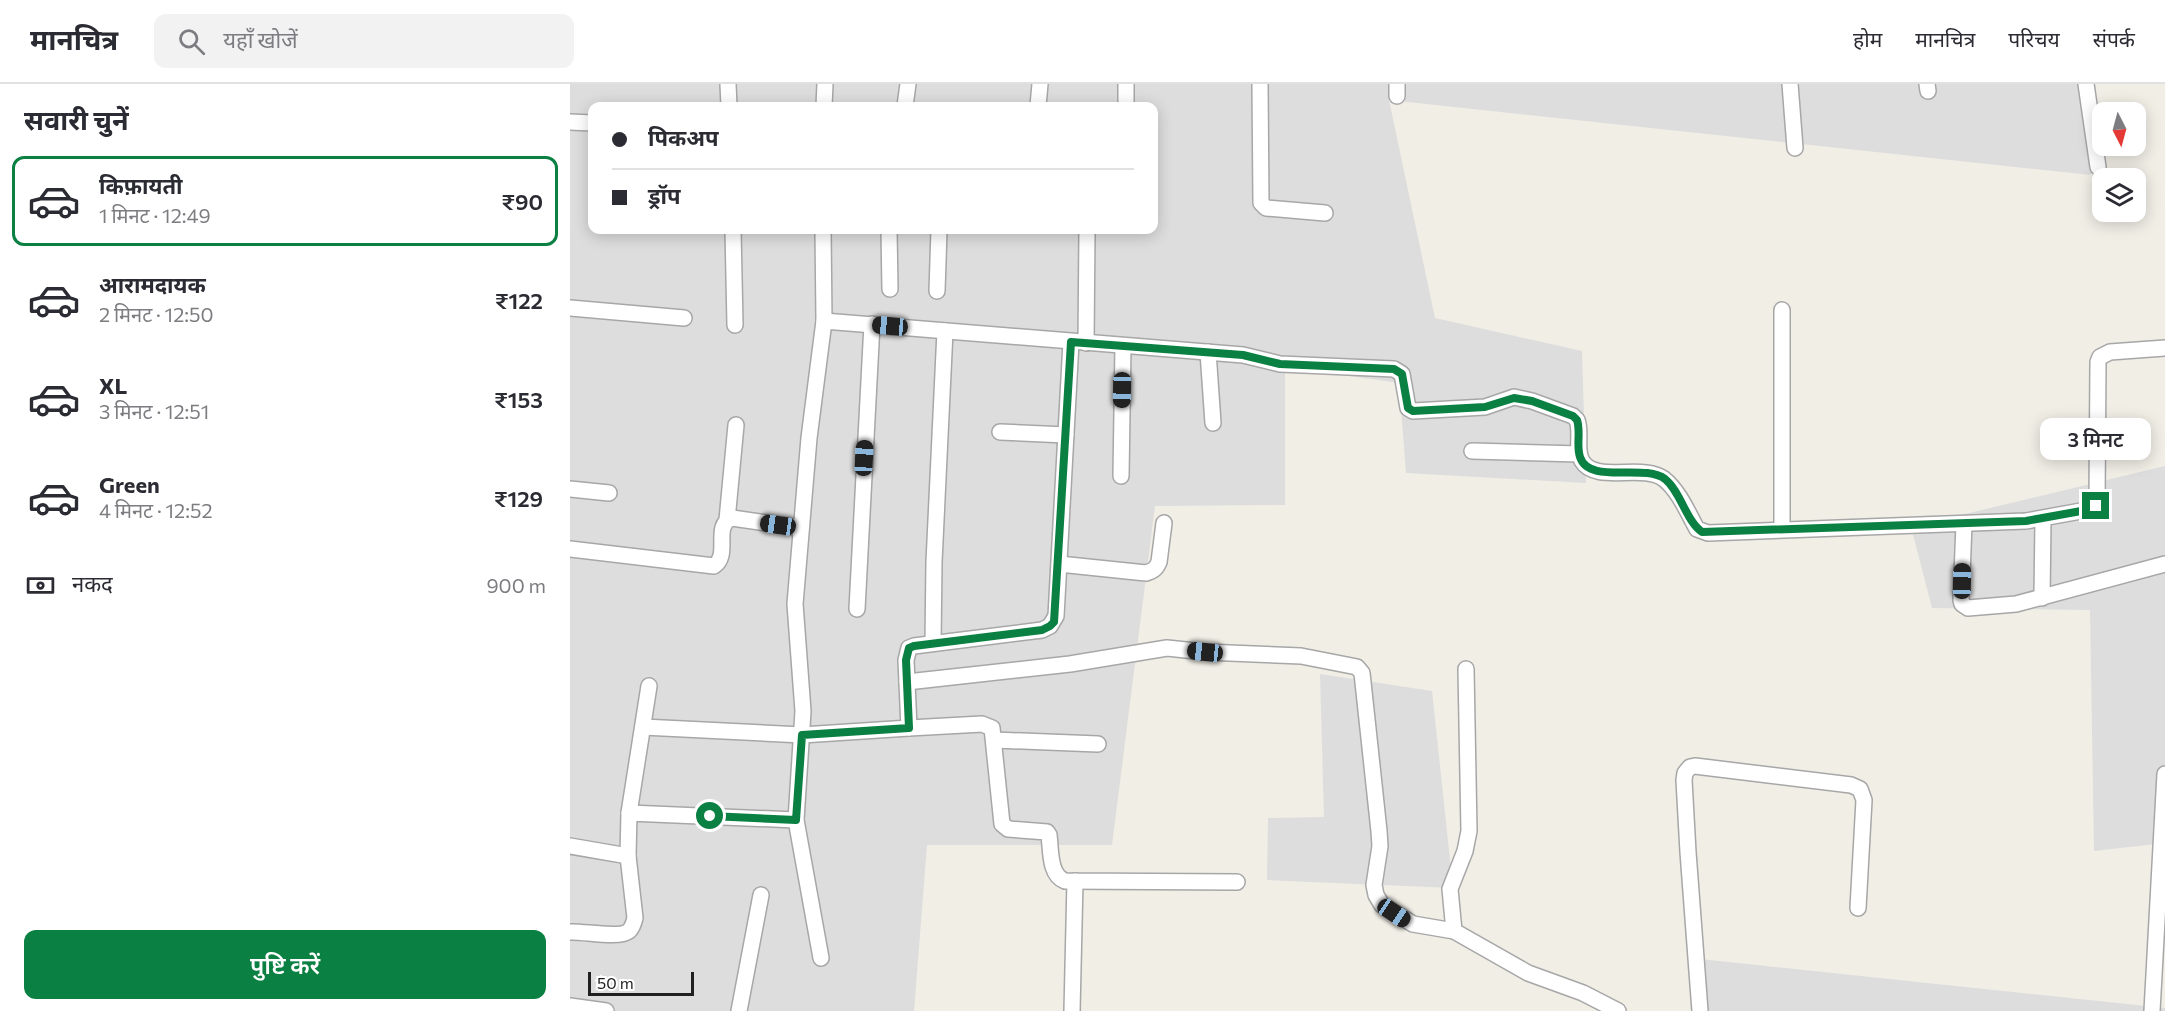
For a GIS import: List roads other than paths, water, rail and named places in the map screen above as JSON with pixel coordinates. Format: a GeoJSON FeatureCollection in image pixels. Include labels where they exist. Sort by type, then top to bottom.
{"type":"FeatureCollection","features":[{"type":"Feature","properties":{"kind":"street"},"geometry":{"type":"LineString","coordinates":[[728,84],[729,102]]}},
{"type":"Feature","properties":{"kind":"street"},"geometry":{"type":"LineString","coordinates":[[824,102],[825,84]]}},
{"type":"Feature","properties":{"kind":"street"},"geometry":{"type":"LineString","coordinates":[[906,102],[908,84]]}},
{"type":"Feature","properties":{"kind":"street"},"geometry":{"type":"LineString","coordinates":[[1038,102],[1040,84]]}},
{"type":"Feature","properties":{"kind":"street"},"geometry":{"type":"LineString","coordinates":[[1126,84],[1126,102]]}},
{"type":"Feature","properties":{"kind":"street"},"geometry":{"type":"LineString","coordinates":[[1260,84],[1261,203],[1266,208],[1325,213]]}},
{"type":"Feature","properties":{"kind":"street"},"geometry":{"type":"LineString","coordinates":[[1791,84],[1795,148]]}},
{"type":"Feature","properties":{"kind":"street"},"geometry":{"type":"LineString","coordinates":[[2086,84],[2098,167]]}},
{"type":"Feature","properties":{"kind":"street"},"geometry":{"type":"LineString","coordinates":[[570,111],[570,123],[588,123]]}},
{"type":"Feature","properties":{"kind":"street"},"geometry":{"type":"LineString","coordinates":[[732,234],[735,325]]}},
{"type":"Feature","properties":{"kind":"street"},"geometry":{"type":"LineString","coordinates":[[821,958],[796,820],[803,711],[795,604],[809,438],[824,321],[823,234]]}},
{"type":"Feature","properties":{"kind":"street"},"geometry":{"type":"LineString","coordinates":[[889,234],[890,289]]}},
{"type":"Feature","properties":{"kind":"street"},"geometry":{"type":"LineString","coordinates":[[937,291],[939,234]]}},
{"type":"Feature","properties":{"kind":"street"},"geometry":{"type":"LineString","coordinates":[[909,728],[906,654],[909,648],[1042,630],[1050,626],[1056,616],[1066,435],[1078,342],[1087,234]]}},
{"type":"Feature","properties":{"kind":"street"},"geometry":{"type":"LineString","coordinates":[[570,308],[684,318]]}},
{"type":"Feature","properties":{"kind":"street"},"geometry":{"type":"LineString","coordinates":[[1782,310],[1782,529]]}},
{"type":"Feature","properties":{"kind":"street"},"geometry":{"type":"LineString","coordinates":[[824,321],[1243,355],[1280,364],[1394,369],[1402,374],[1408,408],[1413,411],[1485,407],[1506,399],[1521,398],[1573,416],[1577,420],[1579,454],[1585,465],[1603,472],[1644,472],[1654,473],[1664,478],[1683,504],[1697,529],[1702,532],[1964,524],[2043,519],[2092,509],[2096,506],[2098,362],[2100,357],[2110,352],[2165,348]]}},
{"type":"Feature","properties":{"kind":"street"},"geometry":{"type":"LineString","coordinates":[[858,609],[872,324]]}},
{"type":"Feature","properties":{"kind":"street"},"geometry":{"type":"LineString","coordinates":[[933,643],[934,562],[945,331]]}},
{"type":"Feature","properties":{"kind":"street"},"geometry":{"type":"LineString","coordinates":[[1121,476],[1123,346]]}},
{"type":"Feature","properties":{"kind":"street"},"geometry":{"type":"LineString","coordinates":[[1208,352],[1213,423]]}},
{"type":"Feature","properties":{"kind":"street"},"geometry":{"type":"LineString","coordinates":[[728,520],[736,425]]}},
{"type":"Feature","properties":{"kind":"street"},"geometry":{"type":"LineString","coordinates":[[999,432],[1066,435]]}},
{"type":"Feature","properties":{"kind":"street"},"geometry":{"type":"LineString","coordinates":[[1472,452],[1579,454]]}},
{"type":"Feature","properties":{"kind":"street"},"geometry":{"type":"LineString","coordinates":[[570,489],[609,493]]}},
{"type":"Feature","properties":{"kind":"street"},"geometry":{"type":"LineString","coordinates":[[570,549],[714,566],[721,559],[723,525],[732,518],[801,528]]}},
{"type":"Feature","properties":{"kind":"street"},"geometry":{"type":"LineString","coordinates":[[2042,598],[2043,519]]}},
{"type":"Feature","properties":{"kind":"street"},"geometry":{"type":"LineString","coordinates":[[1059,564],[1146,573],[1152,571],[1159,562],[1164,522]]}},
{"type":"Feature","properties":{"kind":"street"},"geometry":{"type":"LineString","coordinates":[[1964,524],[1962,600],[1964,607],[1968,608],[2000,606],[2042,598],[2114,576],[2165,564]]}},
{"type":"Feature","properties":{"kind":"street"},"geometry":{"type":"LineString","coordinates":[[907,682],[1070,664],[1167,648],[1301,656],[1357,667],[1362,673],[1379,831],[1380,846],[1374,885],[1376,895],[1382,905],[1413,924],[1454,932],[1528,973],[1582,993],[1618,1011]]}},
{"type":"Feature","properties":{"kind":"street"},"geometry":{"type":"LineString","coordinates":[[1454,932],[1450,889],[1465,850],[1469,825],[1466,669]]}},
{"type":"Feature","properties":{"kind":"street"},"geometry":{"type":"LineString","coordinates":[[570,932],[621,934],[629,931],[635,918],[628,856],[629,813],[649,686]]}},
{"type":"Feature","properties":{"kind":"street"},"geometry":{"type":"LineString","coordinates":[[643,727],[802,735],[982,724],[992,728],[1002,824],[1008,829],[1047,832],[1057,876],[1065,881],[1237,882]]}},
{"type":"Feature","properties":{"kind":"street"},"geometry":{"type":"LineString","coordinates":[[994,740],[1098,744]]}},
{"type":"Feature","properties":{"kind":"street"},"geometry":{"type":"LineString","coordinates":[[1700,1011],[1685,792],[1685,773],[1690,767],[1851,785],[1860,789],[1864,800],[1858,908]]}},
{"type":"Feature","properties":{"kind":"street"},"geometry":{"type":"LineString","coordinates":[[2152,1011],[2165,774]]}},
{"type":"Feature","properties":{"kind":"street"},"geometry":{"type":"LineString","coordinates":[[629,813],[796,820]]}},
{"type":"Feature","properties":{"kind":"street"},"geometry":{"type":"LineString","coordinates":[[570,846],[628,856]]}},
{"type":"Feature","properties":{"kind":"street"},"geometry":{"type":"LineString","coordinates":[[1072,1011],[1076,881]]}},
{"type":"Feature","properties":{"kind":"street"},"geometry":{"type":"LineString","coordinates":[[739,1011],[761,895]]}},
{"type":"Feature","properties":{"kind":"street"},"geometry":{"type":"LineString","coordinates":[[570,1006],[606,1011]]}}]}
